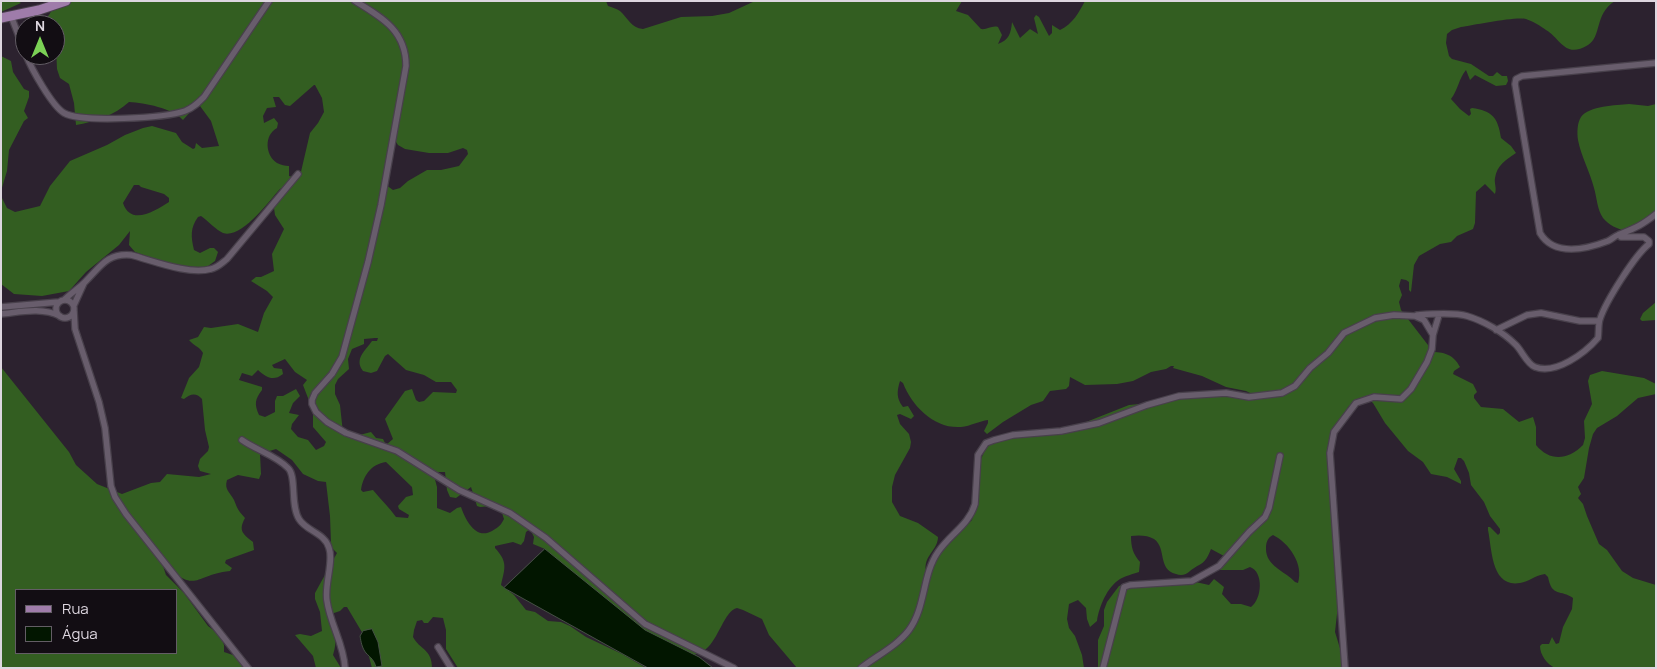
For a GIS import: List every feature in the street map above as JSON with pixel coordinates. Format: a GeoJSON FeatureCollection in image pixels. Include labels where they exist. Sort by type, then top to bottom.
{"type":"FeatureCollection","features":[{"type":"Feature","properties":{"kind":"main road"},"geometry":{"type":"LineString","coordinates":[[6,17],[39,10],[66,1]]}},
{"type":"Feature","properties":{"kind":"street"},"geometry":{"type":"LineString","coordinates":[[30,65],[52,100],[62,112],[72,116],[90,118],[172,114],[187,110],[204,97],[269,1]]}},
{"type":"Feature","properties":{"kind":"street"},"geometry":{"type":"LineString","coordinates":[[355,1],[375,14],[398,34],[406,52],[406,66],[381,205],[368,262],[342,356],[332,374],[315,393],[312,400],[316,412],[327,422],[346,433],[397,451],[459,490],[510,513],[546,538],[645,624],[734,668]]}},
{"type":"Feature","properties":{"kind":"street"},"geometry":{"type":"LineString","coordinates":[[6,17],[15,34]]}},
{"type":"Feature","properties":{"kind":"street"},"geometry":{"type":"LineString","coordinates":[[1656,62],[1522,76],[1516,79],[1516,91],[1540,233],[1544,240],[1552,246],[1570,250],[1587,247],[1642,226],[1656,214]]}},
{"type":"Feature","properties":{"kind":"street"},"geometry":{"type":"LineString","coordinates":[[75,329],[61,316],[56,308],[61,301],[84,283],[106,260],[121,254],[194,270],[212,269],[219,266],[227,259],[298,174]]}},
{"type":"Feature","properties":{"kind":"street"},"geometry":{"type":"LineString","coordinates":[[861,668],[898,641],[915,621],[933,560],[939,550],[965,523],[973,511],[978,455],[986,444],[1013,435],[1062,431],[1099,423],[1147,405],[1179,396],[1226,393],[1249,397],[1282,393],[1294,386],[1310,368],[1328,353],[1344,333],[1375,318],[1394,315],[1466,316],[1496,330],[1517,346],[1533,367],[1544,369],[1568,362],[1588,349],[1598,338],[1599,321],[1609,299],[1641,250],[1649,244],[1649,241],[1644,237],[1614,237]]}},
{"type":"Feature","properties":{"kind":"street"},"geometry":{"type":"LineString","coordinates":[[1,314],[45,311],[61,316],[70,316],[84,283]]}},
{"type":"Feature","properties":{"kind":"street"},"geometry":{"type":"LineString","coordinates":[[1,307],[70,301],[74,308],[75,329],[99,402],[105,428],[115,497],[126,514],[248,668]]}},
{"type":"Feature","properties":{"kind":"street"},"geometry":{"type":"LineString","coordinates":[[1496,330],[1528,315],[1541,313],[1580,322],[1599,321]]}},
{"type":"Feature","properties":{"kind":"street"},"geometry":{"type":"LineString","coordinates":[[1345,668],[1330,453],[1334,432],[1356,402],[1374,397],[1401,399],[1411,389],[1432,349],[1433,335],[1439,315]]}},
{"type":"Feature","properties":{"kind":"street"},"geometry":{"type":"LineString","coordinates":[[1415,316],[1424,320],[1433,335]]}},
{"type":"Feature","properties":{"kind":"street"},"geometry":{"type":"LineString","coordinates":[[242,440],[289,468],[292,472],[293,501],[299,520],[323,538],[330,549],[327,602],[339,640],[345,668]]}},
{"type":"Feature","properties":{"kind":"street"},"geometry":{"type":"LineString","coordinates":[[1104,668],[1124,587],[1192,581],[1219,566],[1249,532],[1266,517],[1280,456]]}},
{"type":"Feature","properties":{"kind":"street"},"geometry":{"type":"LineString","coordinates":[[438,647],[451,668]]}},
{"type":"Feature","properties":{"kind":"green space"},"geometry":{"type":"Polygon","coordinates":[[[1,1],[18,1],[21,3],[1,12],[1,1]]]}},
{"type":"Feature","properties":{"kind":"green space"},"geometry":{"type":"Polygon","coordinates":[[[57,1],[606,1],[608,6],[620,11],[633,25],[643,29],[681,17],[712,16],[729,13],[755,1],[962,1],[956,11],[968,15],[981,29],[998,27],[1002,35],[998,44],[1009,36],[1012,22],[1020,38],[1030,29],[1038,34],[1034,18],[1036,15],[1049,36],[1052,33],[1052,25],[1060,30],[1065,27],[1075,17],[1085,1],[1615,1],[1604,12],[1595,37],[1588,45],[1580,49],[1569,49],[1542,27],[1521,18],[1461,27],[1447,34],[1446,43],[1449,56],[1452,59],[1471,64],[1489,76],[1493,76],[1497,72],[1502,76],[1507,76],[1508,81],[1506,85],[1496,86],[1475,75],[1470,80],[1466,70],[1451,99],[1469,116],[1471,114],[1470,109],[1472,108],[1485,111],[1493,116],[1498,125],[1501,138],[1516,153],[1502,163],[1496,173],[1495,194],[1485,184],[1476,192],[1475,223],[1473,229],[1457,236],[1451,242],[1440,244],[1419,256],[1414,265],[1411,292],[1409,290],[1409,282],[1401,279],[1399,286],[1402,295],[1399,302],[1401,310],[1428,345],[1430,352],[1448,355],[1454,359],[1460,367],[1453,374],[1473,384],[1477,392],[1474,398],[1481,407],[1503,409],[1519,422],[1533,417],[1536,427],[1536,445],[1547,454],[1553,456],[1559,457],[1571,454],[1583,445],[1585,438],[1584,421],[1592,404],[1588,381],[1590,375],[1602,371],[1644,378],[1656,384],[1656,394],[1638,398],[1617,416],[1597,428],[1589,448],[1584,478],[1578,487],[1581,494],[1578,498],[1583,504],[1599,544],[1607,550],[1622,571],[1633,578],[1656,585],[1656,668],[1555,668],[1549,664],[1544,659],[1540,646],[1542,644],[1549,644],[1552,637],[1556,644],[1559,643],[1563,627],[1572,609],[1573,598],[1552,588],[1545,574],[1520,583],[1510,583],[1503,580],[1498,573],[1492,556],[1488,527],[1498,535],[1500,529],[1471,485],[1464,461],[1458,458],[1454,469],[1461,484],[1447,477],[1431,474],[1423,462],[1408,451],[1385,423],[1373,403],[1368,399],[1361,398],[1348,407],[1337,431],[1332,455],[1332,536],[1336,564],[1338,605],[1335,632],[1346,668],[1098,668],[1098,640],[1104,626],[1104,610],[1107,602],[1119,586],[1128,583],[1191,584],[1191,581],[1209,585],[1214,579],[1224,587],[1222,594],[1231,604],[1251,607],[1255,603],[1259,592],[1258,574],[1255,570],[1250,567],[1243,570],[1221,570],[1219,569],[1224,556],[1211,549],[1203,563],[1183,575],[1178,575],[1166,568],[1158,543],[1152,538],[1140,535],[1131,536],[1133,550],[1140,562],[1139,572],[1120,579],[1111,587],[1102,604],[1097,621],[1090,627],[1086,608],[1078,600],[1069,604],[1067,619],[1069,628],[1075,636],[1082,655],[1084,668],[797,668],[769,635],[762,619],[737,608],[725,619],[706,649],[697,654],[680,658],[544,560],[545,549],[533,544],[534,537],[530,529],[526,532],[521,545],[513,542],[495,546],[504,561],[504,574],[501,585],[514,595],[526,610],[535,612],[548,621],[561,622],[570,626],[586,637],[646,668],[458,668],[446,649],[446,630],[443,618],[433,617],[428,623],[424,623],[422,620],[417,621],[413,637],[428,653],[432,668],[372,668],[363,634],[347,607],[344,607],[340,611],[331,614],[336,639],[333,655],[341,668],[316,668],[313,656],[295,635],[311,636],[322,631],[315,593],[337,553],[332,548],[331,543],[326,482],[318,481],[303,474],[292,460],[276,449],[260,454],[261,474],[259,479],[238,475],[227,480],[226,483],[227,489],[238,510],[245,518],[242,529],[253,542],[254,550],[226,560],[225,563],[232,568],[230,571],[190,581],[174,573],[162,563],[166,575],[184,593],[208,626],[221,636],[224,652],[233,655],[246,668],[1,668],[1,367],[69,452],[76,465],[97,484],[122,494],[151,483],[160,482],[167,474],[199,477],[211,474],[200,471],[198,466],[200,459],[208,451],[209,447],[205,430],[202,399],[195,395],[184,399],[181,398],[189,378],[199,367],[203,353],[189,340],[198,337],[204,327],[211,328],[238,324],[258,332],[264,313],[273,297],[251,281],[256,277],[261,277],[274,271],[272,254],[284,229],[275,215],[274,208],[286,186],[280,189],[246,225],[230,233],[223,233],[201,216],[198,217],[192,233],[194,250],[200,253],[214,248],[218,252],[215,261],[204,269],[187,270],[135,252],[129,245],[130,231],[119,245],[86,272],[69,291],[42,296],[14,294],[1,284],[1,196],[7,208],[15,212],[40,206],[50,186],[70,161],[143,128],[152,126],[176,133],[182,142],[193,149],[196,143],[202,148],[219,146],[211,121],[200,106],[192,110],[183,120],[165,109],[129,102],[117,111],[104,117],[76,125],[74,103],[69,84],[60,78],[57,65],[65,65],[65,15],[49,15],[57,1]],[[314,85],[290,106],[285,105],[279,97],[273,97],[276,107],[267,108],[263,116],[264,123],[274,118],[278,123],[277,128],[268,140],[268,150],[277,163],[289,166],[289,176],[298,178],[300,176],[310,133],[324,112],[322,98],[314,85]],[[390,134],[386,185],[393,190],[400,188],[427,170],[441,170],[459,166],[468,154],[467,150],[463,148],[448,153],[429,153],[405,149],[398,145],[390,134]],[[134,185],[123,203],[132,214],[144,215],[169,202],[169,198],[164,194],[134,185]],[[378,338],[364,339],[364,344],[352,349],[348,359],[349,369],[338,379],[335,385],[335,394],[340,405],[343,433],[352,437],[371,432],[376,438],[383,439],[386,445],[393,439],[385,419],[405,391],[412,389],[416,400],[419,402],[424,401],[433,392],[456,393],[457,390],[451,382],[436,382],[424,375],[406,370],[388,354],[377,371],[371,373],[363,371],[360,359],[372,341],[377,341],[378,338]],[[285,359],[272,365],[274,368],[282,369],[283,374],[273,378],[258,370],[252,376],[242,373],[239,380],[262,387],[256,405],[259,415],[265,417],[275,412],[277,396],[283,396],[296,389],[300,396],[293,403],[289,413],[299,415],[292,424],[291,429],[298,437],[308,440],[316,450],[324,446],[326,442],[313,427],[313,411],[303,385],[307,380],[295,372],[285,359]],[[1171,366],[1151,372],[1133,381],[1117,384],[1085,385],[1070,377],[1069,386],[1066,389],[1050,391],[1043,401],[1031,405],[987,434],[984,431],[988,420],[968,426],[951,427],[933,420],[918,408],[900,381],[899,401],[903,407],[908,406],[914,416],[911,419],[900,414],[897,415],[900,424],[909,434],[911,442],[910,448],[895,475],[892,487],[892,502],[900,516],[918,523],[938,537],[936,546],[928,557],[926,571],[972,520],[980,461],[986,448],[995,440],[1071,428],[1129,405],[1150,403],[1196,393],[1250,396],[1250,393],[1246,391],[1226,387],[1202,376],[1171,366]],[[386,462],[372,468],[364,480],[361,490],[363,492],[373,490],[396,517],[408,518],[409,515],[399,509],[398,506],[406,497],[413,495],[412,487],[386,462]],[[433,472],[437,487],[437,508],[450,513],[461,507],[472,528],[481,533],[494,530],[499,526],[504,519],[501,510],[492,506],[477,506],[471,487],[456,498],[450,497],[447,490],[445,472],[433,472]],[[1273,535],[1268,539],[1266,549],[1269,560],[1298,583],[1299,569],[1294,555],[1284,543],[1273,535]]]}},
{"type":"Feature","properties":{"kind":"green space"},"geometry":{"type":"Polygon","coordinates":[[[1,56],[11,61],[13,72],[24,89],[29,91],[29,97],[24,111],[28,118],[24,121],[9,150],[7,171],[1,191],[1,56]]]}},
{"type":"Feature","properties":{"kind":"green space"},"geometry":{"type":"Polygon","coordinates":[[[1629,104],[1648,106],[1656,104],[1656,211],[1626,231],[1611,225],[1601,215],[1579,146],[1577,131],[1581,117],[1590,110],[1629,104]]]}},
{"type":"Feature","properties":{"kind":"green space"},"geometry":{"type":"Polygon","coordinates":[[[1656,302],[1656,320],[1642,321],[1640,319],[1643,313],[1656,302]]]}},
{"type":"Feature","properties":{"kind":"water"},"geometry":{"type":"Polygon","coordinates":[[[545,549],[645,630],[699,657],[713,668],[648,668],[504,588],[545,549]]]}},
{"type":"Feature","properties":{"kind":"water"},"geometry":{"type":"Polygon","coordinates":[[[372,629],[378,642],[382,666],[376,667],[361,643],[360,636],[363,631],[372,629]]]}}]}
